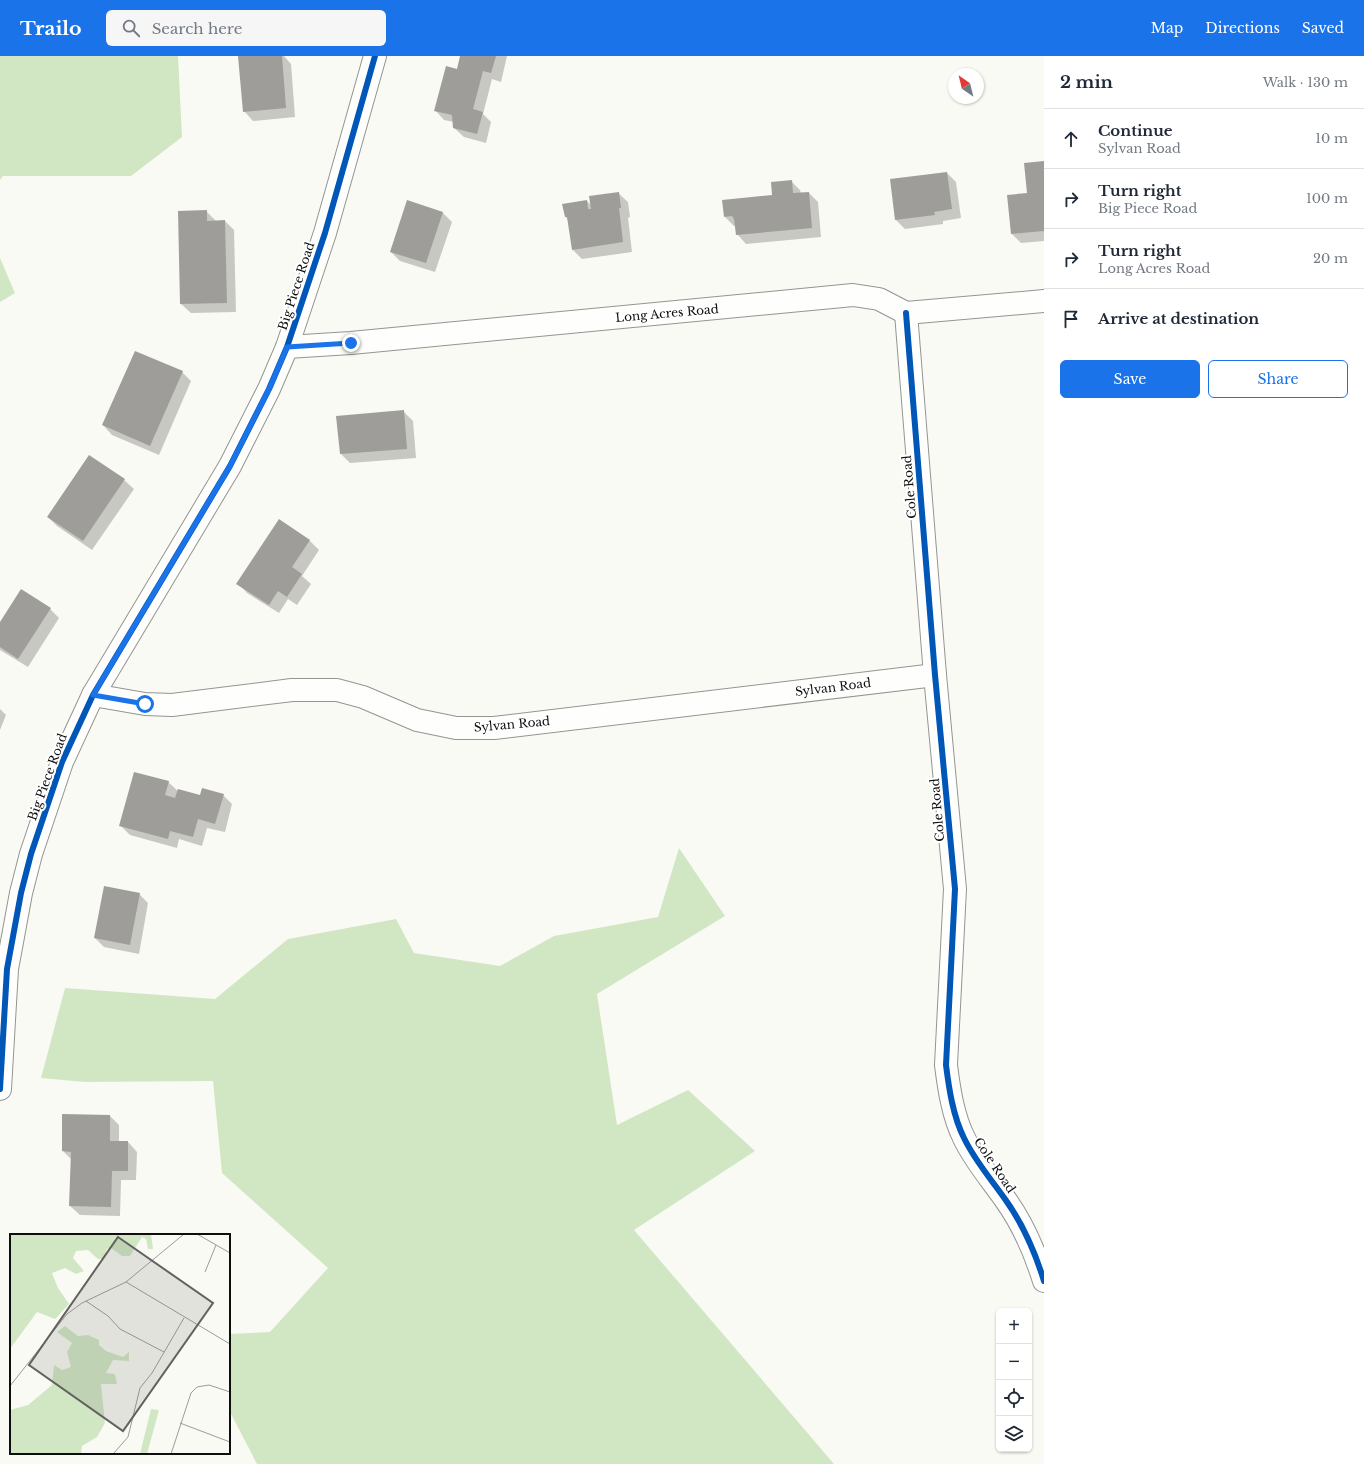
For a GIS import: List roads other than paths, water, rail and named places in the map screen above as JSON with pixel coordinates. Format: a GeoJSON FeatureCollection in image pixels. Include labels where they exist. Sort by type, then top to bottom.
{"type":"FeatureCollection","features":[{"type":"Feature","properties":{"kind":"street","name":"Big Piece Road"},"geometry":{"type":"LineString","coordinates":[[0,1089],[7,969],[21,893],[31,854],[62,762],[93,695],[230,466],[269,389],[287,347],[325,233],[375,56]]}},
{"type":"Feature","properties":{"kind":"street","name":"Long Acres Road"},"geometry":{"type":"LineString","coordinates":[[287,347],[351,343],[853,295],[879,299],[906,313]]}},
{"type":"Feature","properties":{"kind":"street"},"geometry":{"type":"LineString","coordinates":[[906,313],[1044,301]]}},
{"type":"Feature","properties":{"kind":"street","name":"Cole Road"},"geometry":{"type":"LineString","coordinates":[[906,313],[955,888],[946,1065],[955,1115],[964,1138],[978,1163],[1005,1199],[1026,1233],[1044,1281]]}},
{"type":"Feature","properties":{"kind":"street","name":"Sylvan Road"},"geometry":{"type":"LineString","coordinates":[[93,695],[145,704],[172,705],[292,690],[337,690],[364,697],[416,720],[456,728],[494,728],[936,675]]}}]}
